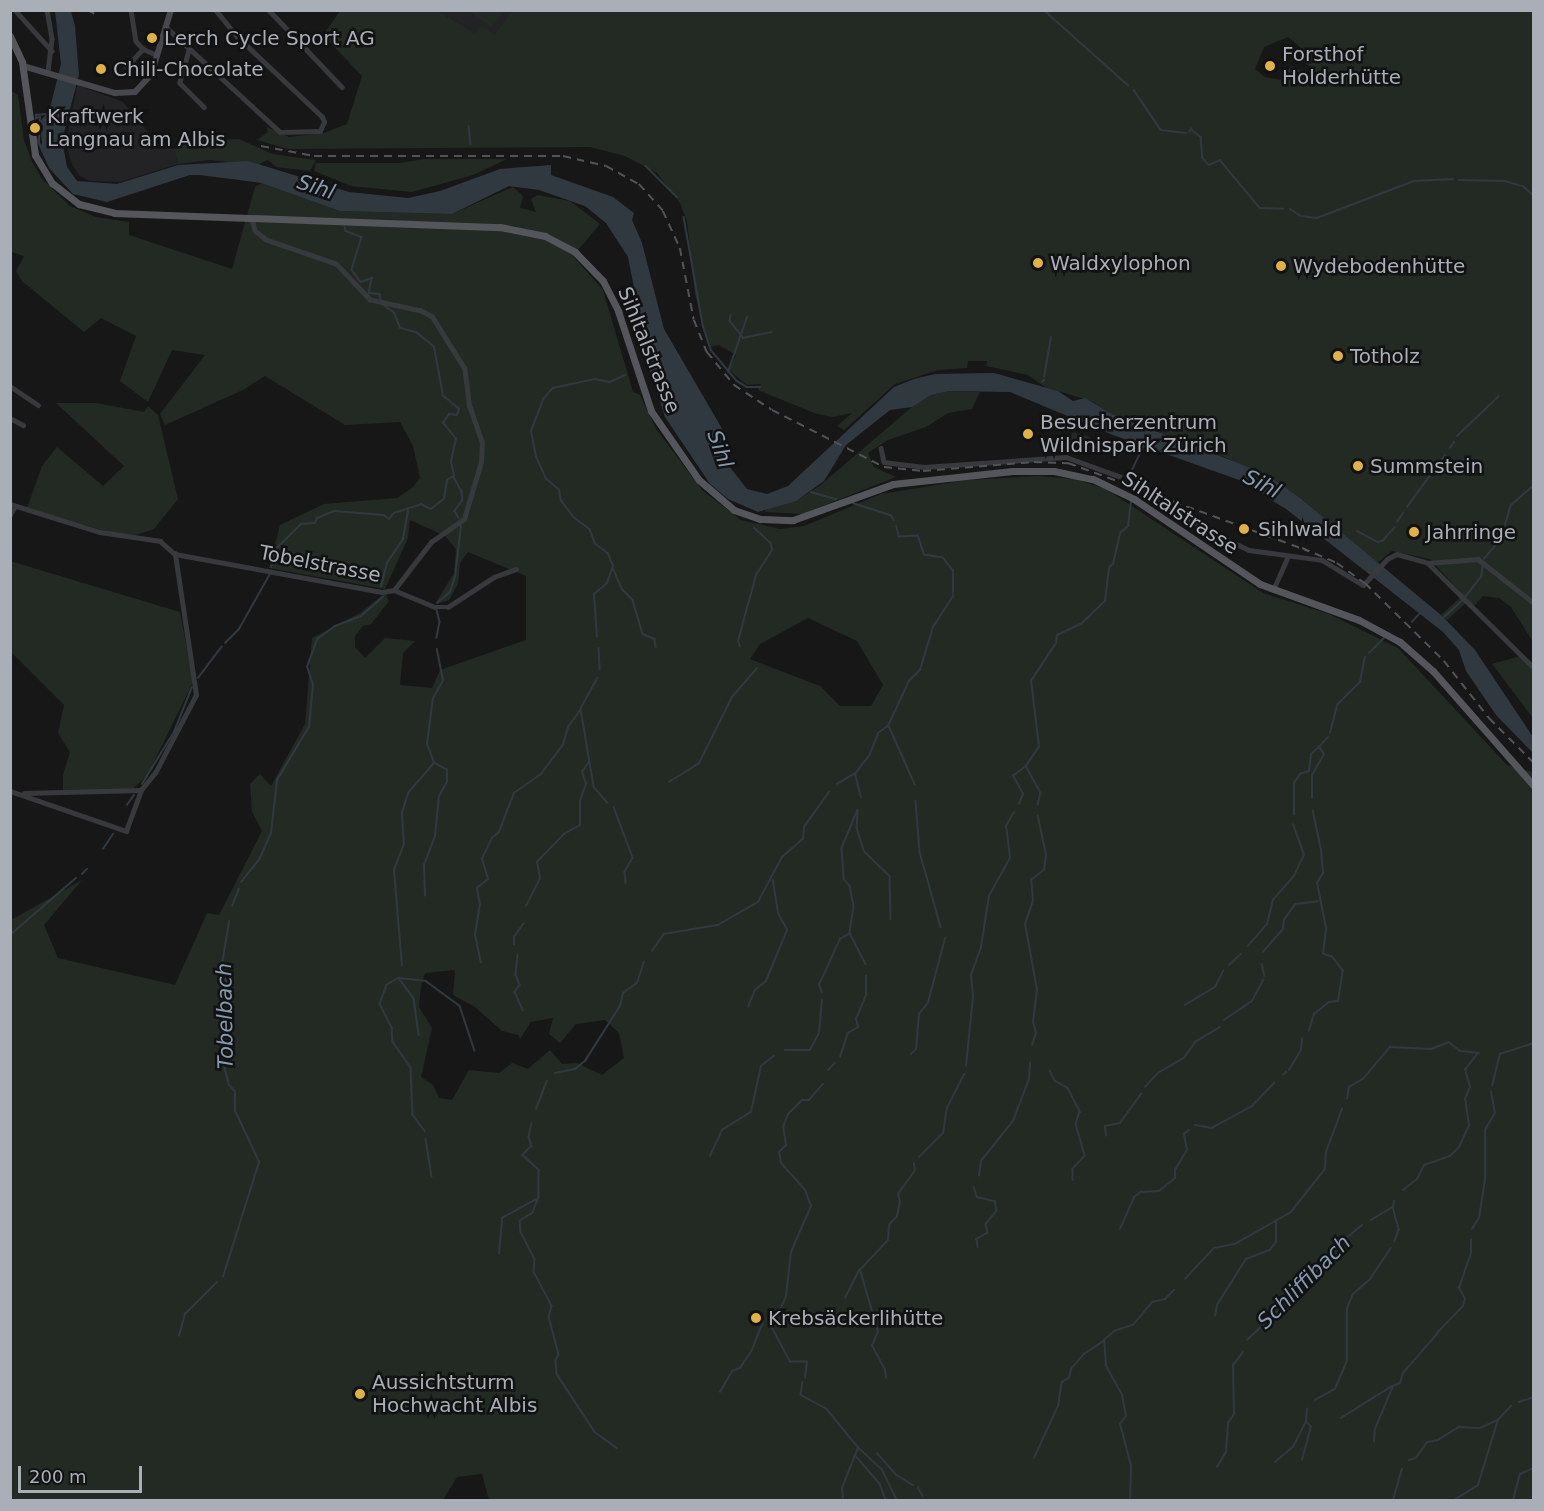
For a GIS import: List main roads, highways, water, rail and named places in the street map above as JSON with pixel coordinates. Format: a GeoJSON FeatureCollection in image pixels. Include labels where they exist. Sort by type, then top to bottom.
{"type":"FeatureCollection","features":[{"type":"Feature","properties":{"kind":"main road"},"geometry":{"type":"LineString","coordinates":[[23,66],[51,72],[115,93],[135,92],[148,80],[171,10]]}},
{"type":"Feature","properties":{"kind":"main road","name":"Sihltalstrasse"},"geometry":{"type":"LineString","coordinates":[[10,36],[23,66],[35,155],[47,177],[69,198],[110,213],[506,227],[540,234],[566,246],[591,267],[612,296],[642,391],[664,431],[708,489],[744,515],[771,521],[794,520],[910,481],[1012,471],[1059,471],[1093,479],[1128,495],[1244,574],[1273,590],[1359,620],[1406,646],[1433,671],[1533,786]]}},
{"type":"Feature","properties":{"kind":"water","name":"Sihl"},"geometry":{"type":"Polygon","coordinates":[[[55,11],[71,11],[75,26],[79,75],[62,140],[67,167],[77,181],[117,184],[178,165],[248,161],[349,192],[408,198],[440,191],[500,169],[551,165],[551,175],[613,197],[634,213],[632,220],[642,243],[664,329],[724,432],[729,466],[747,489],[767,494],[788,486],[894,387],[914,379],[935,374],[994,373],[1058,391],[1073,401],[1085,398],[1112,414],[1266,474],[1300,498],[1441,615],[1475,650],[1533,737],[1533,753],[1496,715],[1466,671],[1459,650],[1443,632],[1286,509],[1239,480],[1113,435],[1010,392],[949,391],[931,395],[912,407],[890,410],[846,445],[824,481],[796,501],[758,512],[728,499],[710,484],[665,417],[639,338],[642,329],[628,257],[606,223],[585,206],[539,190],[509,186],[452,214],[340,211],[261,183],[200,175],[190,175],[107,202],[73,194],[49,168],[33,132],[36,132],[38,141],[42,145],[40,121],[49,112],[61,64],[55,11]]]}},
{"type":"Feature","properties":{"kind":"waterway"},"geometry":{"type":"LineString","coordinates":[[1044,10],[1128,85]]}},
{"type":"Feature","properties":{"kind":"waterway"},"geometry":{"type":"LineString","coordinates":[[1134,90],[1161,130],[1186,133]]}},
{"type":"Feature","properties":{"kind":"waterway"},"geometry":{"type":"LineString","coordinates":[[39,143],[40,117],[36,119],[36,115],[45,114]]}},
{"type":"Feature","properties":{"kind":"waterway"},"geometry":{"type":"LineString","coordinates":[[469,126],[471,144]]}},
{"type":"Feature","properties":{"kind":"waterway"},"geometry":{"type":"LineString","coordinates":[[1189,132],[1191,129],[1201,137],[1203,158],[1209,165],[1220,160],[1260,208],[1283,209]]}},
{"type":"Feature","properties":{"kind":"waterway"},"geometry":{"type":"LineString","coordinates":[[646,166],[677,197]]}},
{"type":"Feature","properties":{"kind":"waterway"},"geometry":{"type":"LineString","coordinates":[[1290,209],[1301,216],[1317,218],[1414,181],[1453,179]]}},
{"type":"Feature","properties":{"kind":"waterway"},"geometry":{"type":"LineString","coordinates":[[1459,180],[1505,181],[1523,186],[1534,196]]}},
{"type":"Feature","properties":{"kind":"waterway"},"geometry":{"type":"LineString","coordinates":[[684,217],[703,325],[711,350],[737,381],[747,387],[760,387]]}},
{"type":"Feature","properties":{"kind":"waterway","name":"Tobelbach"},"geometry":{"type":"LineString","coordinates":[[345,227],[346,231],[362,237],[352,270],[361,282],[372,278],[369,293],[380,294],[381,300]]}},
{"type":"Feature","properties":{"kind":"waterway","name":"Tobelbach"},"geometry":{"type":"LineString","coordinates":[[271,567],[276,560],[273,552],[301,524],[315,523],[317,518],[334,511],[384,515],[389,519],[394,513],[421,504],[431,509],[444,499],[447,480],[454,476],[451,462],[456,439],[443,423],[449,414],[457,415],[459,409],[443,396],[434,347],[417,333],[400,328],[394,313],[383,305]]}},
{"type":"Feature","properties":{"kind":"waterway"},"geometry":{"type":"LineString","coordinates":[[731,315],[730,321],[743,337]]}},
{"type":"Feature","properties":{"kind":"waterway"},"geometry":{"type":"LineString","coordinates":[[728,372],[747,317]]}},
{"type":"Feature","properties":{"kind":"waterway"},"geometry":{"type":"LineString","coordinates":[[743,338],[771,332]]}},
{"type":"Feature","properties":{"kind":"waterway"},"geometry":{"type":"LineString","coordinates":[[1044,377],[1051,338]]}},
{"type":"Feature","properties":{"kind":"waterway"},"geometry":{"type":"LineString","coordinates":[[597,637],[594,594],[607,583],[613,566],[608,554],[595,544],[590,530],[574,518],[561,501],[559,490],[546,479],[536,457],[531,431],[543,399],[553,388],[595,379],[610,382],[625,375]]}},
{"type":"Feature","properties":{"kind":"waterway"},"geometry":{"type":"LineString","coordinates":[[1457,436],[1498,397]]}},
{"type":"Feature","properties":{"kind":"waterway"},"geometry":{"type":"LineString","coordinates":[[1450,448],[1454,442]]}},
{"type":"Feature","properties":{"kind":"waterway"},"geometry":{"type":"LineString","coordinates":[[1129,476],[1144,445]]}},
{"type":"Feature","properties":{"kind":"waterway"},"geometry":{"type":"LineString","coordinates":[[1407,507],[1445,455]]}},
{"type":"Feature","properties":{"kind":"waterway"},"geometry":{"type":"LineString","coordinates":[[454,477],[462,492],[463,500],[455,511],[459,518]]}},
{"type":"Feature","properties":{"kind":"waterway"},"geometry":{"type":"LineString","coordinates":[[1484,559],[1501,539],[1511,505],[1534,485]]}},
{"type":"Feature","properties":{"kind":"waterway"},"geometry":{"type":"LineString","coordinates":[[811,492],[836,499]]}},
{"type":"Feature","properties":{"kind":"waterway"},"geometry":{"type":"LineString","coordinates":[[1019,804],[1023,794],[1013,776],[1026,766],[1039,747],[1031,681],[1056,643],[1057,635],[1081,624],[1105,601],[1109,567],[1113,564],[1120,533],[1128,526],[1131,501]]}},
{"type":"Feature","properties":{"kind":"waterway"},"geometry":{"type":"LineString","coordinates":[[853,503],[891,515],[894,520]]}},
{"type":"Feature","properties":{"kind":"waterway","name":"Tobelbach"},"geometry":{"type":"LineString","coordinates":[[381,587],[387,563],[403,539],[408,511]]}},
{"type":"Feature","properties":{"kind":"waterway"},"geometry":{"type":"LineString","coordinates":[[1397,522],[1403,513]]}},
{"type":"Feature","properties":{"kind":"waterway"},"geometry":{"type":"LineString","coordinates":[[437,603],[450,592],[455,577],[461,526]]}},
{"type":"Feature","properties":{"kind":"waterway"},"geometry":{"type":"LineString","coordinates":[[861,798],[855,774],[870,754],[878,733],[888,726],[909,681],[920,670],[933,627],[953,596],[953,571],[943,558],[924,555],[918,536],[899,537],[896,526]]}},
{"type":"Feature","properties":{"kind":"waterway"},"geometry":{"type":"LineString","coordinates":[[1384,539],[1395,527]]}},
{"type":"Feature","properties":{"kind":"waterway"},"geometry":{"type":"LineString","coordinates":[[740,647],[738,641],[756,575],[772,550],[771,544],[754,528]]}},
{"type":"Feature","properties":{"kind":"waterway"},"geometry":{"type":"LineString","coordinates":[[1357,531],[1378,542],[1384,540]]}},
{"type":"Feature","properties":{"kind":"waterway"},"geometry":{"type":"LineString","coordinates":[[1466,596],[1481,577],[1483,564]]}},
{"type":"Feature","properties":{"kind":"waterway"},"geometry":{"type":"LineString","coordinates":[[613,568],[623,590],[633,600],[643,634],[655,639],[656,647]]}},
{"type":"Feature","properties":{"kind":"waterway"},"geometry":{"type":"LineString","coordinates":[[225,643],[239,629],[270,574]]}},
{"type":"Feature","properties":{"kind":"waterway","name":"Tobelbach"},"geometry":{"type":"LineString","coordinates":[[241,882],[259,860],[271,833],[277,780],[309,727],[313,685],[307,667],[317,639],[335,626],[361,616],[383,597]]}},
{"type":"Feature","properties":{"kind":"waterway"},"geometry":{"type":"LineString","coordinates":[[1444,617],[1463,600]]}},
{"type":"Feature","properties":{"kind":"waterway"},"geometry":{"type":"LineString","coordinates":[[437,610],[440,622],[437,638]]}},
{"type":"Feature","properties":{"kind":"waterway"},"geometry":{"type":"LineString","coordinates":[[1412,622],[1421,612]]}},
{"type":"Feature","properties":{"kind":"waterway"},"geometry":{"type":"LineString","coordinates":[[1369,653],[1384,638]]}},
{"type":"Feature","properties":{"kind":"waterway"},"geometry":{"type":"LineString","coordinates":[[198,678],[221,647]]}},
{"type":"Feature","properties":{"kind":"waterway"},"geometry":{"type":"LineString","coordinates":[[599,648],[600,669]]}},
{"type":"Feature","properties":{"kind":"waterway"},"geometry":{"type":"LineString","coordinates":[[402,966],[394,870],[404,844],[402,813],[408,793],[434,763],[427,744],[433,698],[443,681],[437,650]]}},
{"type":"Feature","properties":{"kind":"waterway"},"geometry":{"type":"LineString","coordinates":[[1330,733],[1337,705],[1360,682],[1365,657]]}},
{"type":"Feature","properties":{"kind":"waterway"},"geometry":{"type":"LineString","coordinates":[[669,782],[699,763],[732,697],[757,668]]}},
{"type":"Feature","properties":{"kind":"waterway"},"geometry":{"type":"LineString","coordinates":[[598,678],[581,709],[594,787],[608,803]]}},
{"type":"Feature","properties":{"kind":"waterway"},"geometry":{"type":"LineString","coordinates":[[142,784],[174,732],[192,687]]}},
{"type":"Feature","properties":{"kind":"waterway"},"geometry":{"type":"LineString","coordinates":[[481,963],[475,935],[480,905],[477,888],[488,879],[482,859],[492,838],[499,832],[514,793],[541,774],[563,745],[568,727],[581,709]]}},
{"type":"Feature","properties":{"kind":"waterway"},"geometry":{"type":"LineString","coordinates":[[889,726],[915,784]]}},
{"type":"Feature","properties":{"kind":"waterway"},"geometry":{"type":"LineString","coordinates":[[1312,798],[1312,775],[1324,754],[1319,747],[1328,737]]}},
{"type":"Feature","properties":{"kind":"waterway"},"geometry":{"type":"LineString","coordinates":[[1294,815],[1294,783],[1300,774],[1309,771],[1311,754],[1319,747]]}},
{"type":"Feature","properties":{"kind":"waterway"},"geometry":{"type":"LineString","coordinates":[[425,896],[424,865],[435,836],[439,796],[447,782],[447,770],[434,763]]}},
{"type":"Feature","properties":{"kind":"waterway"},"geometry":{"type":"LineString","coordinates":[[526,906],[540,878],[537,862],[564,834],[580,825],[580,801],[586,784],[582,772],[588,763]]}},
{"type":"Feature","properties":{"kind":"waterway"},"geometry":{"type":"LineString","coordinates":[[1026,766],[1041,793],[1038,805]]}},
{"type":"Feature","properties":{"kind":"waterway"},"geometry":{"type":"LineString","coordinates":[[837,784],[854,774]]}},
{"type":"Feature","properties":{"kind":"waterway"},"geometry":{"type":"LineString","coordinates":[[652,951],[664,934],[718,925],[758,902],[782,857],[803,839],[804,827],[829,792]]}},
{"type":"Feature","properties":{"kind":"waterway"},"geometry":{"type":"LineString","coordinates":[[127,805],[134,795]]}},
{"type":"Feature","properties":{"kind":"waterway"},"geometry":{"type":"LineString","coordinates":[[916,801],[920,852],[941,927]]}},
{"type":"Feature","properties":{"kind":"waterway"},"geometry":{"type":"LineString","coordinates":[[614,807],[633,858],[625,872],[626,883]]}},
{"type":"Feature","properties":{"kind":"waterway"},"geometry":{"type":"LineString","coordinates":[[858,810],[842,848],[844,879],[850,886],[854,907],[850,933],[866,964]]}},
{"type":"Feature","properties":{"kind":"waterway"},"geometry":{"type":"LineString","coordinates":[[858,811],[857,828],[865,852],[890,876],[891,919]]}},
{"type":"Feature","properties":{"kind":"waterway"},"geometry":{"type":"LineString","coordinates":[[1309,1031],[1314,1014],[1329,1002],[1338,1001],[1343,971],[1332,957],[1323,954],[1326,928],[1317,883],[1323,873],[1313,811]]}},
{"type":"Feature","properties":{"kind":"waterway"},"geometry":{"type":"LineString","coordinates":[[966,1066],[973,997],[971,975],[981,947],[989,896],[1010,858],[1006,826],[1014,812]]}},
{"type":"Feature","properties":{"kind":"waterway"},"geometry":{"type":"LineString","coordinates":[[1032,1045],[1036,1033],[1033,1022],[1037,990],[1025,924],[1033,901],[1031,880],[1044,870],[1046,855],[1038,816]]}},
{"type":"Feature","properties":{"kind":"waterway"},"geometry":{"type":"LineString","coordinates":[[1248,946],[1267,924],[1273,900],[1294,876],[1304,855],[1293,825]]}},
{"type":"Feature","properties":{"kind":"waterway"},"geometry":{"type":"LineString","coordinates":[[103,849],[113,834]]}},
{"type":"Feature","properties":{"kind":"waterway"},"geometry":{"type":"LineString","coordinates":[[82,874],[87,869]]}},
{"type":"Feature","properties":{"kind":"waterway"},"geometry":{"type":"LineString","coordinates":[[10,935],[76,878]]}},
{"type":"Feature","properties":{"kind":"waterway"},"geometry":{"type":"LineString","coordinates":[[748,1007],[755,990],[766,981],[787,930],[778,913],[773,880]]}},
{"type":"Feature","properties":{"kind":"waterway","name":"Tobelbach"},"geometry":{"type":"LineString","coordinates":[[232,906],[239,889]]}},
{"type":"Feature","properties":{"kind":"waterway"},"geometry":{"type":"LineString","coordinates":[[1263,952],[1283,929],[1284,920],[1295,904],[1318,901]]}},
{"type":"Feature","properties":{"kind":"waterway","name":"Tobelbach"},"geometry":{"type":"LineString","coordinates":[[223,1277],[259,1162],[235,1111],[235,1092],[229,1085],[223,1062],[226,1021],[221,997],[227,984],[222,964],[229,922]]}},
{"type":"Feature","properties":{"kind":"waterway"},"geometry":{"type":"LineString","coordinates":[[514,945],[514,937],[523,924]]}},
{"type":"Feature","properties":{"kind":"waterway"},"geometry":{"type":"LineString","coordinates":[[822,993],[819,985],[840,939],[849,934]]}},
{"type":"Feature","properties":{"kind":"waterway"},"geometry":{"type":"LineString","coordinates":[[911,1054],[916,1049],[919,1014],[928,1003],[945,938]]}},
{"type":"Feature","properties":{"kind":"waterway"},"geometry":{"type":"LineString","coordinates":[[1229,965],[1241,954]]}},
{"type":"Feature","properties":{"kind":"waterway"},"geometry":{"type":"LineString","coordinates":[[518,955],[516,975],[520,985],[515,992],[523,1010]]}},
{"type":"Feature","properties":{"kind":"waterway"},"geometry":{"type":"LineString","coordinates":[[555,1073],[575,1069],[585,1061],[620,1006],[623,993],[637,983],[644,962]]}},
{"type":"Feature","properties":{"kind":"waterway"},"geometry":{"type":"LineString","coordinates":[[1262,964],[1265,976]]}},
{"type":"Feature","properties":{"kind":"waterway"},"geometry":{"type":"LineString","coordinates":[[1185,1005],[1215,987],[1223,971]]}},
{"type":"Feature","properties":{"kind":"waterway"},"geometry":{"type":"LineString","coordinates":[[840,1057],[848,1033],[858,1027],[856,1019],[866,995],[866,976]]}},
{"type":"Feature","properties":{"kind":"waterway"},"geometry":{"type":"LineString","coordinates":[[399,978],[387,985],[380,1004],[392,1028],[393,1042],[411,1068],[413,1115],[425,1131]]}},
{"type":"Feature","properties":{"kind":"waterway"},"geometry":{"type":"LineString","coordinates":[[399,978],[426,981],[460,1006],[475,1051]]}},
{"type":"Feature","properties":{"kind":"waterway"},"geometry":{"type":"LineString","coordinates":[[399,978],[414,999],[419,1035]]}},
{"type":"Feature","properties":{"kind":"waterway"},"geometry":{"type":"LineString","coordinates":[[1224,1020],[1252,1001],[1263,980]]}},
{"type":"Feature","properties":{"kind":"waterway"},"geometry":{"type":"LineString","coordinates":[[785,1050],[810,1050],[819,1033],[822,1000]]}},
{"type":"Feature","properties":{"kind":"waterway"},"geometry":{"type":"LineString","coordinates":[[1145,1087],[1158,1073],[1184,1058],[1195,1042],[1220,1027]]}},
{"type":"Feature","properties":{"kind":"waterway"},"geometry":{"type":"LineString","coordinates":[[1289,1070],[1301,1050],[1302,1039]]}},
{"type":"Feature","properties":{"kind":"waterway"},"geometry":{"type":"LineString","coordinates":[[1347,1099],[1349,1087],[1363,1079],[1390,1047],[1431,1049],[1449,1042],[1460,1051],[1479,1053]]}},
{"type":"Feature","properties":{"kind":"waterway"},"geometry":{"type":"LineString","coordinates":[[1492,1086],[1500,1054],[1534,1043]]}},
{"type":"Feature","properties":{"kind":"waterway","name":"Schliffibach"},"geometry":{"type":"LineString","coordinates":[[1403,1190],[1417,1179],[1424,1165],[1450,1156],[1459,1147],[1469,1126],[1465,1099],[1470,1087],[1465,1070],[1478,1053]]}},
{"type":"Feature","properties":{"kind":"waterway"},"geometry":{"type":"LineString","coordinates":[[710,1156],[722,1130],[751,1112],[761,1066],[774,1056]]}},
{"type":"Feature","properties":{"kind":"waterway"},"geometry":{"type":"LineString","coordinates":[[10,1057],[10,1093]]}},
{"type":"Feature","properties":{"kind":"waterway"},"geometry":{"type":"LineString","coordinates":[[828,1070],[835,1063]]}},
{"type":"Feature","properties":{"kind":"waterway"},"geometry":{"type":"LineString","coordinates":[[979,1176],[981,1161],[1013,1121],[1029,1079],[1030,1063]]}},
{"type":"Feature","properties":{"kind":"waterway"},"geometry":{"type":"LineString","coordinates":[[1050,1071],[1055,1081],[1068,1088],[1080,1112],[1076,1124],[1085,1156],[1073,1169],[1073,1180]]}},
{"type":"Feature","properties":{"kind":"waterway"},"geometry":{"type":"LineString","coordinates":[[1283,1075],[1286,1072]]}},
{"type":"Feature","properties":{"kind":"waterway"},"geometry":{"type":"LineString","coordinates":[[919,1157],[943,1133],[947,1108],[964,1074]]}},
{"type":"Feature","properties":{"kind":"waterway"},"geometry":{"type":"LineString","coordinates":[[536,1109],[547,1081]]}},
{"type":"Feature","properties":{"kind":"waterway"},"geometry":{"type":"LineString","coordinates":[[1195,1125],[1212,1128],[1252,1106],[1274,1083]]}},
{"type":"Feature","properties":{"kind":"waterway"},"geometry":{"type":"LineString","coordinates":[[805,1378],[807,1362],[790,1362],[772,1328],[786,1296],[791,1252],[811,1206],[805,1190],[781,1163],[779,1152],[786,1145],[783,1127],[788,1114],[802,1100],[809,1100],[823,1084]]}},
{"type":"Feature","properties":{"kind":"waterway"},"geometry":{"type":"LineString","coordinates":[[1472,1229],[1479,1218],[1485,1180],[1485,1130],[1495,1113],[1491,1092]]}},
{"type":"Feature","properties":{"kind":"waterway"},"geometry":{"type":"LineString","coordinates":[[1106,1136],[1105,1126],[1120,1123],[1141,1094]]}},
{"type":"Feature","properties":{"kind":"waterway"},"geometry":{"type":"LineString","coordinates":[[1185,1279],[1214,1248],[1235,1244],[1291,1212],[1325,1169],[1326,1152],[1342,1109]]}},
{"type":"Feature","properties":{"kind":"waterway"},"geometry":{"type":"LineString","coordinates":[[532,1123],[529,1137],[532,1146],[523,1155],[539,1170],[539,1197],[533,1213],[520,1221],[521,1232],[535,1259],[534,1272],[552,1306],[549,1317],[559,1355],[556,1360],[557,1374],[595,1432],[617,1448]]}},
{"type":"Feature","properties":{"kind":"waterway"},"geometry":{"type":"LineString","coordinates":[[1120,1229],[1134,1197],[1141,1192],[1159,1191],[1175,1178],[1175,1170],[1187,1150],[1184,1134],[1189,1130]]}},
{"type":"Feature","properties":{"kind":"waterway"},"geometry":{"type":"LineString","coordinates":[[426,1139],[432,1177]]}},
{"type":"Feature","properties":{"kind":"waterway"},"geometry":{"type":"LineString","coordinates":[[886,1378],[885,1370],[872,1346],[878,1332],[860,1270],[888,1240],[889,1225],[897,1216],[900,1202],[898,1194],[915,1171],[914,1164]]}},
{"type":"Feature","properties":{"kind":"waterway"},"geometry":{"type":"LineString","coordinates":[[974,1187],[977,1197],[995,1201],[997,1211],[986,1224],[988,1233],[977,1239],[978,1247]]}},
{"type":"Feature","properties":{"kind":"waterway"},"geometry":{"type":"LineString","coordinates":[[499,1254],[502,1218],[535,1200]]}},
{"type":"Feature","properties":{"kind":"waterway","name":"Schliffibach"},"geometry":{"type":"LineString","coordinates":[[1371,1220],[1393,1207],[1394,1201]]}},
{"type":"Feature","properties":{"kind":"waterway"},"geometry":{"type":"LineString","coordinates":[[1393,1207],[1399,1230],[1395,1241]]}},
{"type":"Feature","properties":{"kind":"waterway"},"geometry":{"type":"LineString","coordinates":[[1215,1316],[1217,1305],[1246,1259],[1270,1250],[1276,1242],[1276,1221]]}},
{"type":"Feature","properties":{"kind":"waterway","name":"Schliffibach"},"geometry":{"type":"LineString","coordinates":[[1247,1340],[1312,1279],[1324,1256],[1362,1225]]}},
{"type":"Feature","properties":{"kind":"waterway"},"geometry":{"type":"LineString","coordinates":[[1437,1333],[1463,1306],[1465,1299],[1459,1288],[1471,1253],[1471,1240]]}},
{"type":"Feature","properties":{"kind":"waterway"},"geometry":{"type":"LineString","coordinates":[[1315,1400],[1335,1389],[1347,1361],[1347,1308],[1353,1294],[1370,1279],[1391,1248]]}},
{"type":"Feature","properties":{"kind":"waterway"},"geometry":{"type":"LineString","coordinates":[[845,1298],[859,1270]]}},
{"type":"Feature","properties":{"kind":"waterway","name":"Tobelbach"},"geometry":{"type":"LineString","coordinates":[[179,1336],[185,1314],[217,1282]]}},
{"type":"Feature","properties":{"kind":"waterway"},"geometry":{"type":"LineString","coordinates":[[1130,1500],[1131,1466],[1120,1424],[1126,1416],[1122,1395],[1106,1366],[1104,1340],[1114,1331],[1133,1325],[1152,1302],[1165,1299],[1174,1290]]}},
{"type":"Feature","properties":{"kind":"waterway"},"geometry":{"type":"LineString","coordinates":[[720,1392],[732,1371],[740,1368],[752,1350],[763,1322]]}},
{"type":"Feature","properties":{"kind":"waterway"},"geometry":{"type":"LineString","coordinates":[[1374,1442],[1375,1429],[1393,1386],[1400,1383],[1403,1373],[1437,1334]]}},
{"type":"Feature","properties":{"kind":"waterway"},"geometry":{"type":"LineString","coordinates":[[1034,1458],[1058,1406],[1062,1382],[1069,1378],[1071,1369],[1084,1354],[1103,1341]]}},
{"type":"Feature","properties":{"kind":"waterway"},"geometry":{"type":"LineString","coordinates":[[1217,1467],[1226,1452],[1228,1423],[1234,1414],[1233,1365],[1243,1352]]}},
{"type":"Feature","properties":{"kind":"waterway"},"geometry":{"type":"LineString","coordinates":[[803,1382],[801,1395],[827,1409],[858,1447],[882,1469],[897,1500]]}},
{"type":"Feature","properties":{"kind":"waterway"},"geometry":{"type":"LineString","coordinates":[[1341,1418],[1392,1386]]}},
{"type":"Feature","properties":{"kind":"waterway"},"geometry":{"type":"LineString","coordinates":[[1519,1402],[1534,1397]]}},
{"type":"Feature","properties":{"kind":"waterway"},"geometry":{"type":"LineString","coordinates":[[1409,1460],[1416,1458],[1427,1442],[1438,1440],[1459,1427],[1480,1428],[1498,1420],[1511,1406]]}},
{"type":"Feature","properties":{"kind":"waterway"},"geometry":{"type":"LineString","coordinates":[[1302,1460],[1311,1427],[1306,1422],[1307,1409]]}},
{"type":"Feature","properties":{"kind":"waterway"},"geometry":{"type":"LineString","coordinates":[[1456,1499],[1478,1485],[1498,1420]]}},
{"type":"Feature","properties":{"kind":"waterway"},"geometry":{"type":"LineString","coordinates":[[1275,1462],[1293,1447],[1306,1422]]}},
{"type":"Feature","properties":{"kind":"waterway"},"geometry":{"type":"LineString","coordinates":[[843,1500],[842,1488],[858,1448]]}},
{"type":"Feature","properties":{"kind":"waterway"},"geometry":{"type":"LineString","coordinates":[[877,1453],[897,1475],[913,1485]]}},
{"type":"Feature","properties":{"kind":"waterway"},"geometry":{"type":"LineString","coordinates":[[855,1455],[880,1484],[886,1500]]}},
{"type":"Feature","properties":{"kind":"waterway"},"geometry":{"type":"LineString","coordinates":[[1513,1500],[1520,1474],[1534,1468]]}},
{"type":"Feature","properties":{"kind":"waterway"},"geometry":{"type":"LineString","coordinates":[[1393,1500],[1402,1469]]}},
{"type":"Feature","properties":{"kind":"waterway"},"geometry":{"type":"LineString","coordinates":[[918,1487],[923,1496]]}},
{"type":"Feature","properties":{"kind":"railway"},"geometry":{"type":"LineString","coordinates":[[87,10],[97,15]]}},
{"type":"Feature","properties":{"kind":"railway"},"geometry":{"type":"LineString","coordinates":[[261,146],[314,156],[563,156],[606,166],[639,184],[663,211],[680,248],[694,320],[707,352],[734,385],[772,410],[884,467],[923,471],[1034,462],[1068,463],[1309,551]]}},
{"type":"Feature","properties":{"kind":"railway"},"geometry":{"type":"LineString","coordinates":[[1302,548],[1337,563],[1365,583],[1444,661],[1489,718],[1534,763]]}},
{"type":"Feature","properties":{"kind":"place","name":"Lerch Cycle Sport AG"},"geometry":{"type":"Point","coordinates":[152,38]}},
{"type":"Feature","properties":{"kind":"place","name":"Forsthof Holderhütte"},"geometry":{"type":"Point","coordinates":[1270,66]}},
{"type":"Feature","properties":{"kind":"place","name":"Chili-Chocolate"},"geometry":{"type":"Point","coordinates":[101,69]}},
{"type":"Feature","properties":{"kind":"place","name":"Kraftwerk Langnau am Albis"},"geometry":{"type":"Point","coordinates":[35,128]}},
{"type":"Feature","properties":{"kind":"place","name":"Waldxylophon"},"geometry":{"type":"Point","coordinates":[1038,263]}},
{"type":"Feature","properties":{"kind":"place","name":"Wydebodenhütte"},"geometry":{"type":"Point","coordinates":[1281,266]}},
{"type":"Feature","properties":{"kind":"place","name":"Totholz"},"geometry":{"type":"Point","coordinates":[1338,356]}},
{"type":"Feature","properties":{"kind":"place","name":"Besucherzentrum Wildnispark Zürich"},"geometry":{"type":"Point","coordinates":[1028,434]}},
{"type":"Feature","properties":{"kind":"place","name":"Summstein"},"geometry":{"type":"Point","coordinates":[1358,466]}},
{"type":"Feature","properties":{"kind":"place","name":"Sihlwald"},"geometry":{"type":"Point","coordinates":[1244,529]}},
{"type":"Feature","properties":{"kind":"place","name":"Jahrringe"},"geometry":{"type":"Point","coordinates":[1414,532]}},
{"type":"Feature","properties":{"kind":"place","name":"Krebsäckerlihütte"},"geometry":{"type":"Point","coordinates":[756,1318]}},
{"type":"Feature","properties":{"kind":"place","name":"Aussichtsturm Hochwacht Albis"},"geometry":{"type":"Point","coordinates":[360,1394]}}]}
